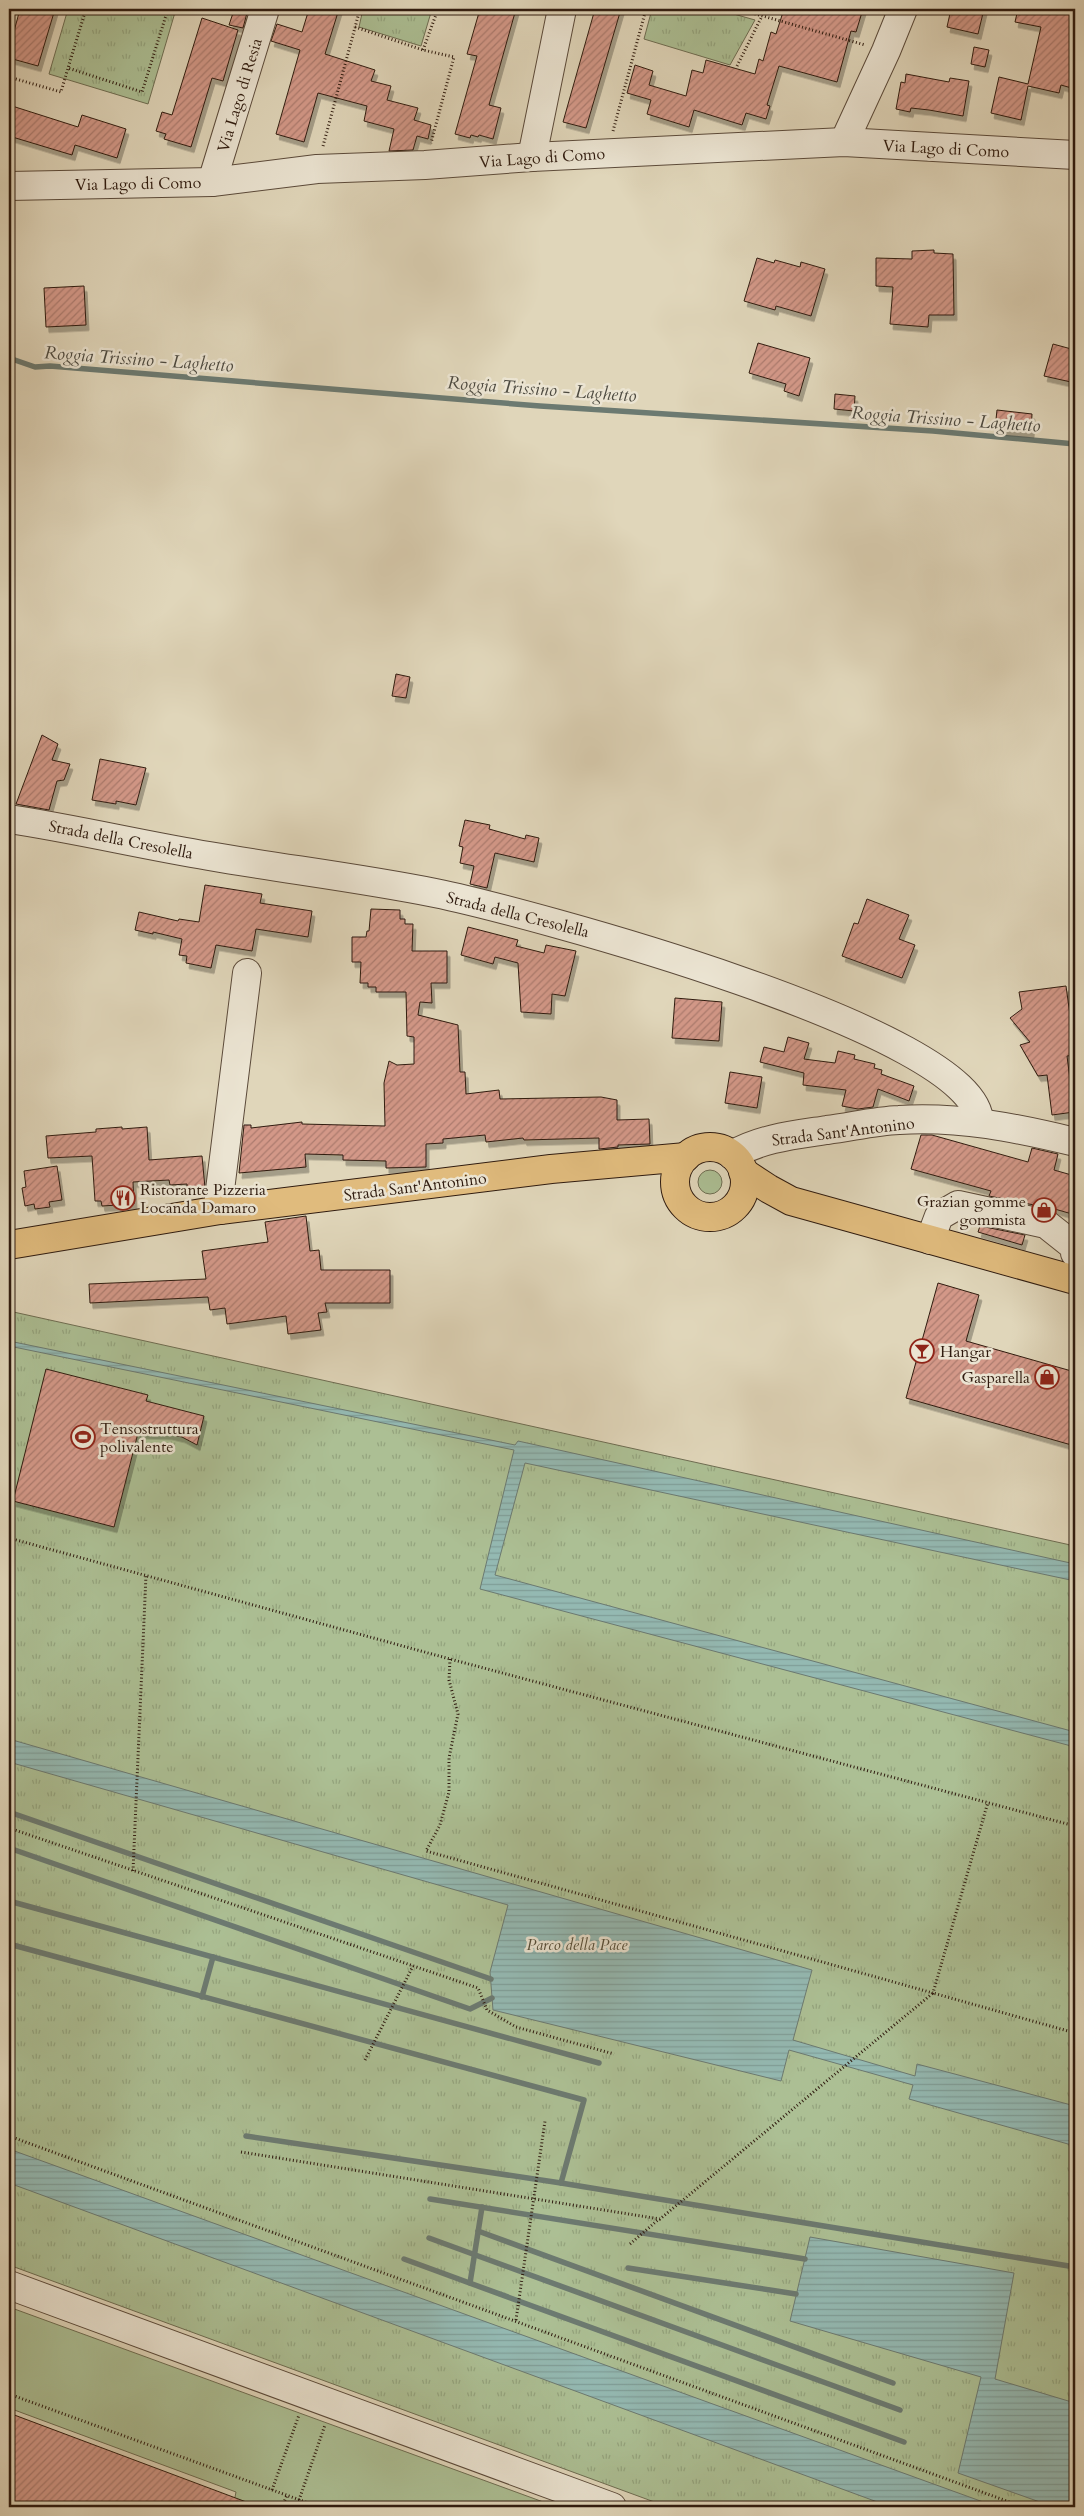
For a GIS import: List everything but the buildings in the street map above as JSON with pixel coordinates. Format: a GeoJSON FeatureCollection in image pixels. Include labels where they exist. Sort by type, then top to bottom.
{"type":"FeatureCollection","features":[{"type":"Feature","properties":{"kind":"main road","name":"Strada Sant'Antonino"},"geometry":{"type":"LineString","coordinates":[[9,1245],[220,1210],[551,1169],[686,1157],[699,1149],[714,1147],[792,1201]]}},
{"type":"Feature","properties":{"kind":"main road"},"geometry":{"type":"LineString","coordinates":[[678,1198],[675,1176],[679,1166],[686,1157]]}},
{"type":"Feature","properties":{"kind":"main road"},"geometry":{"type":"LineString","coordinates":[[730,1211],[743,1193],[738,1163]]}},
{"type":"Feature","properties":{"kind":"main road","name":"Strada Sant'Antonino"},"geometry":{"type":"LineString","coordinates":[[611,1164],[645,1174],[664,1184],[686,1208],[708,1218],[762,1202],[792,1201],[930,1240],[1075,1272]]}},
{"type":"Feature","properties":{"kind":"street","name":"Via Lago di Resia"},"geometry":{"type":"LineString","coordinates":[[212,182],[265,9]]}},
{"type":"Feature","properties":{"kind":"street"},"geometry":{"type":"LineString","coordinates":[[532,156],[562,9]]}},
{"type":"Feature","properties":{"kind":"street"},"geometry":{"type":"LineString","coordinates":[[844,142],[903,9]]}},
{"type":"Feature","properties":{"kind":"street","name":"Via Lago di Como"},"geometry":{"type":"LineString","coordinates":[[9,186],[212,182],[317,169],[425,165],[532,156],[844,142],[1075,155]]}},
{"type":"Feature","properties":{"kind":"street","name":"Strada della Cresolella"},"geometry":{"type":"LineString","coordinates":[[9,818],[205,856],[436,894],[598,934],[712,970],[797,1002],[892,1042],[957,1083],[971,1098],[979,1115],[979,1122]]}},
{"type":"Feature","properties":{"kind":"street"},"geometry":{"type":"LineString","coordinates":[[220,1210],[219,1198],[247,972]]}},
{"type":"Feature","properties":{"kind":"street","name":"Strada Sant'Antonino"},"geometry":{"type":"LineString","coordinates":[[738,1163],[750,1145],[773,1138],[898,1120],[979,1122],[1018,1128],[1075,1142]]}},
{"type":"Feature","properties":{"kind":"street"},"geometry":{"type":"LineString","coordinates":[[930,1240],[940,1216],[958,1205],[1046,1224],[1075,1247],[1075,1272]]}},
{"type":"Feature","properties":{"kind":"street"},"geometry":{"type":"LineString","coordinates":[[9,2285],[612,2507]]}},
{"type":"Feature","properties":{"kind":"path"},"geometry":{"type":"LineString","coordinates":[[9,77],[61,92],[86,9]]}},
{"type":"Feature","properties":{"kind":"path"},"geometry":{"type":"LineString","coordinates":[[68,68],[142,92],[168,9]]}},
{"type":"Feature","properties":{"kind":"path"},"geometry":{"type":"LineString","coordinates":[[317,169],[360,9]]}},
{"type":"Feature","properties":{"kind":"path"},"geometry":{"type":"LineString","coordinates":[[423,50],[438,9]]}},
{"type":"Feature","properties":{"kind":"path"},"geometry":{"type":"LineString","coordinates":[[608,153],[646,9]]}},
{"type":"Feature","properties":{"kind":"path"},"geometry":{"type":"LineString","coordinates":[[738,9],[886,51]]}},
{"type":"Feature","properties":{"kind":"path"},"geometry":{"type":"LineString","coordinates":[[737,66],[762,16]]}},
{"type":"Feature","properties":{"kind":"path"},"geometry":{"type":"LineString","coordinates":[[355,27],[423,50],[454,57],[425,165]]}},
{"type":"Feature","properties":{"kind":"path"},"geometry":{"type":"LineString","coordinates":[[9,1538],[128,1568],[146,1575],[450,1659],[1075,1826]]}},
{"type":"Feature","properties":{"kind":"path"},"geometry":{"type":"LineString","coordinates":[[133,1870],[146,1575]]}},
{"type":"Feature","properties":{"kind":"path"},"geometry":{"type":"LineString","coordinates":[[450,1659],[449,1680],[458,1714],[450,1758],[449,1792],[440,1825],[426,1851],[1075,2033]]}},
{"type":"Feature","properties":{"kind":"path"},"geometry":{"type":"LineString","coordinates":[[630,2244],[933,1993],[988,1802]]}},
{"type":"Feature","properties":{"kind":"path"},"geometry":{"type":"LineString","coordinates":[[9,1828],[478,1988],[486,2008],[516,2027],[614,2054]]}},
{"type":"Feature","properties":{"kind":"path"},"geometry":{"type":"LineString","coordinates":[[365,2060],[413,1966]]}},
{"type":"Feature","properties":{"kind":"path"},"geometry":{"type":"LineString","coordinates":[[9,2069],[10,2136],[1023,2507]]}},
{"type":"Feature","properties":{"kind":"path"},"geometry":{"type":"LineString","coordinates":[[516,2320],[545,2121]]}},
{"type":"Feature","properties":{"kind":"path"},"geometry":{"type":"LineString","coordinates":[[241,2152],[660,2219]]}},
{"type":"Feature","properties":{"kind":"path"},"geometry":{"type":"LineString","coordinates":[[9,2394],[320,2507]]}},
{"type":"Feature","properties":{"kind":"path"},"geometry":{"type":"LineString","coordinates":[[272,2490],[307,2395]]}},
{"type":"Feature","properties":{"kind":"path"},"geometry":{"type":"LineString","coordinates":[[298,2500],[333,2404]]}},
{"type":"Feature","properties":{"kind":"path"},"geometry":{"type":"LineString","coordinates":[[282,2507],[286,2495]]}},
{"type":"Feature","properties":{"kind":"green space"},"geometry":{"type":"Polygon","coordinates":[[[68,9],[176,9],[148,104],[49,74],[68,9]]]}},
{"type":"Feature","properties":{"kind":"green space"},"geometry":{"type":"Polygon","coordinates":[[[363,9],[432,9],[421,46],[359,27],[363,9]]]}},
{"type":"Feature","properties":{"kind":"green space"},"geometry":{"type":"Polygon","coordinates":[[[652,9],[716,9],[755,20],[730,65],[644,39],[652,9]]]}},
{"type":"Feature","properties":{"kind":"green space"},"geometry":{"type":"Polygon","coordinates":[[[710,1170],[719,1173],[722,1182],[719,1191],[710,1194],[701,1191],[698,1182],[701,1173],[710,1170]]]}},
{"type":"Feature","properties":{"kind":"green space","name":"Parco della Pace"},"geometry":{"type":"Polygon","coordinates":[[[9,1311],[1075,1546],[1075,2507],[668,2507],[9,2265],[9,1311]]]}},
{"type":"Feature","properties":{"kind":"green space"},"geometry":{"type":"Polygon","coordinates":[[[9,2307],[557,2507],[233,2507],[236,2492],[9,2408],[9,2307]]]}},
{"type":"Feature","properties":{"kind":"water"},"geometry":{"type":"Polygon","coordinates":[[[9,1341],[515,1445],[518,1441],[1075,1564],[1075,1581],[525,1463],[495,1575],[1075,1732],[1075,1747],[480,1589],[514,1450],[9,1346],[9,1341]]]}},
{"type":"Feature","properties":{"kind":"water"},"geometry":{"type":"Polygon","coordinates":[[[9,1739],[812,1970],[793,2040],[915,2076],[917,2064],[1075,2106],[1075,2146],[909,2099],[913,2085],[789,2050],[781,2081],[493,2010],[490,1972],[508,1905],[9,1762],[9,1739]]]}},
{"type":"Feature","properties":{"kind":"water"},"geometry":{"type":"Polygon","coordinates":[[[9,2149],[997,2507],[891,2507],[9,2183],[9,2149]]]}},
{"type":"Feature","properties":{"kind":"water"},"geometry":{"type":"Polygon","coordinates":[[[810,2237],[1014,2273],[995,2379],[1075,2403],[1075,2507],[1054,2507],[958,2473],[981,2377],[790,2321],[810,2237]]]}},
{"type":"Feature","properties":{"kind":"waterway","name":"Roggia Trissino - Laghetto"},"geometry":{"type":"LineString","coordinates":[[9,358],[35,367],[50,366],[540,406],[933,431],[1075,444]]}},
{"type":"Feature","properties":{"kind":"waterway"},"geometry":{"type":"LineString","coordinates":[[9,1812],[491,1979]]}},
{"type":"Feature","properties":{"kind":"waterway"},"geometry":{"type":"LineString","coordinates":[[9,1848],[470,2009],[492,1998]]}},
{"type":"Feature","properties":{"kind":"waterway"},"geometry":{"type":"LineString","coordinates":[[9,1901],[599,2063]]}},
{"type":"Feature","properties":{"kind":"waterway"},"geometry":{"type":"LineString","coordinates":[[9,1944],[584,2100],[561,2183],[1075,2267]]}},
{"type":"Feature","properties":{"kind":"waterway"},"geometry":{"type":"LineString","coordinates":[[202,1997],[213,1957]]}},
{"type":"Feature","properties":{"kind":"waterway"},"geometry":{"type":"LineString","coordinates":[[246,2136],[561,2183]]}},
{"type":"Feature","properties":{"kind":"waterway"},"geometry":{"type":"LineString","coordinates":[[430,2199],[805,2259]]}},
{"type":"Feature","properties":{"kind":"waterway"},"geometry":{"type":"LineString","coordinates":[[470,2283],[482,2207]]}},
{"type":"Feature","properties":{"kind":"waterway"},"geometry":{"type":"LineString","coordinates":[[478,2231],[893,2383]]}},
{"type":"Feature","properties":{"kind":"waterway"},"geometry":{"type":"LineString","coordinates":[[429,2238],[900,2410]]}},
{"type":"Feature","properties":{"kind":"waterway"},"geometry":{"type":"LineString","coordinates":[[404,2259],[904,2442]]}},
{"type":"Feature","properties":{"kind":"waterway"},"geometry":{"type":"LineString","coordinates":[[628,2268],[796,2294]]}},
{"type":"Feature","properties":{"kind":"place","name":"Ristorante Pizzeria Locanda Damaro"},"geometry":{"type":"Point","coordinates":[123,1198]}},
{"type":"Feature","properties":{"kind":"place","name":"Grazian gomme gommista"},"geometry":{"type":"Point","coordinates":[1044,1210]}},
{"type":"Feature","properties":{"kind":"place","name":"Hangar"},"geometry":{"type":"Point","coordinates":[922,1351]}},
{"type":"Feature","properties":{"kind":"place","name":"Gasparella"},"geometry":{"type":"Point","coordinates":[1047,1377]}},
{"type":"Feature","properties":{"kind":"place","name":"Tensostruttura polivalente"},"geometry":{"type":"Point","coordinates":[83,1437]}}]}
